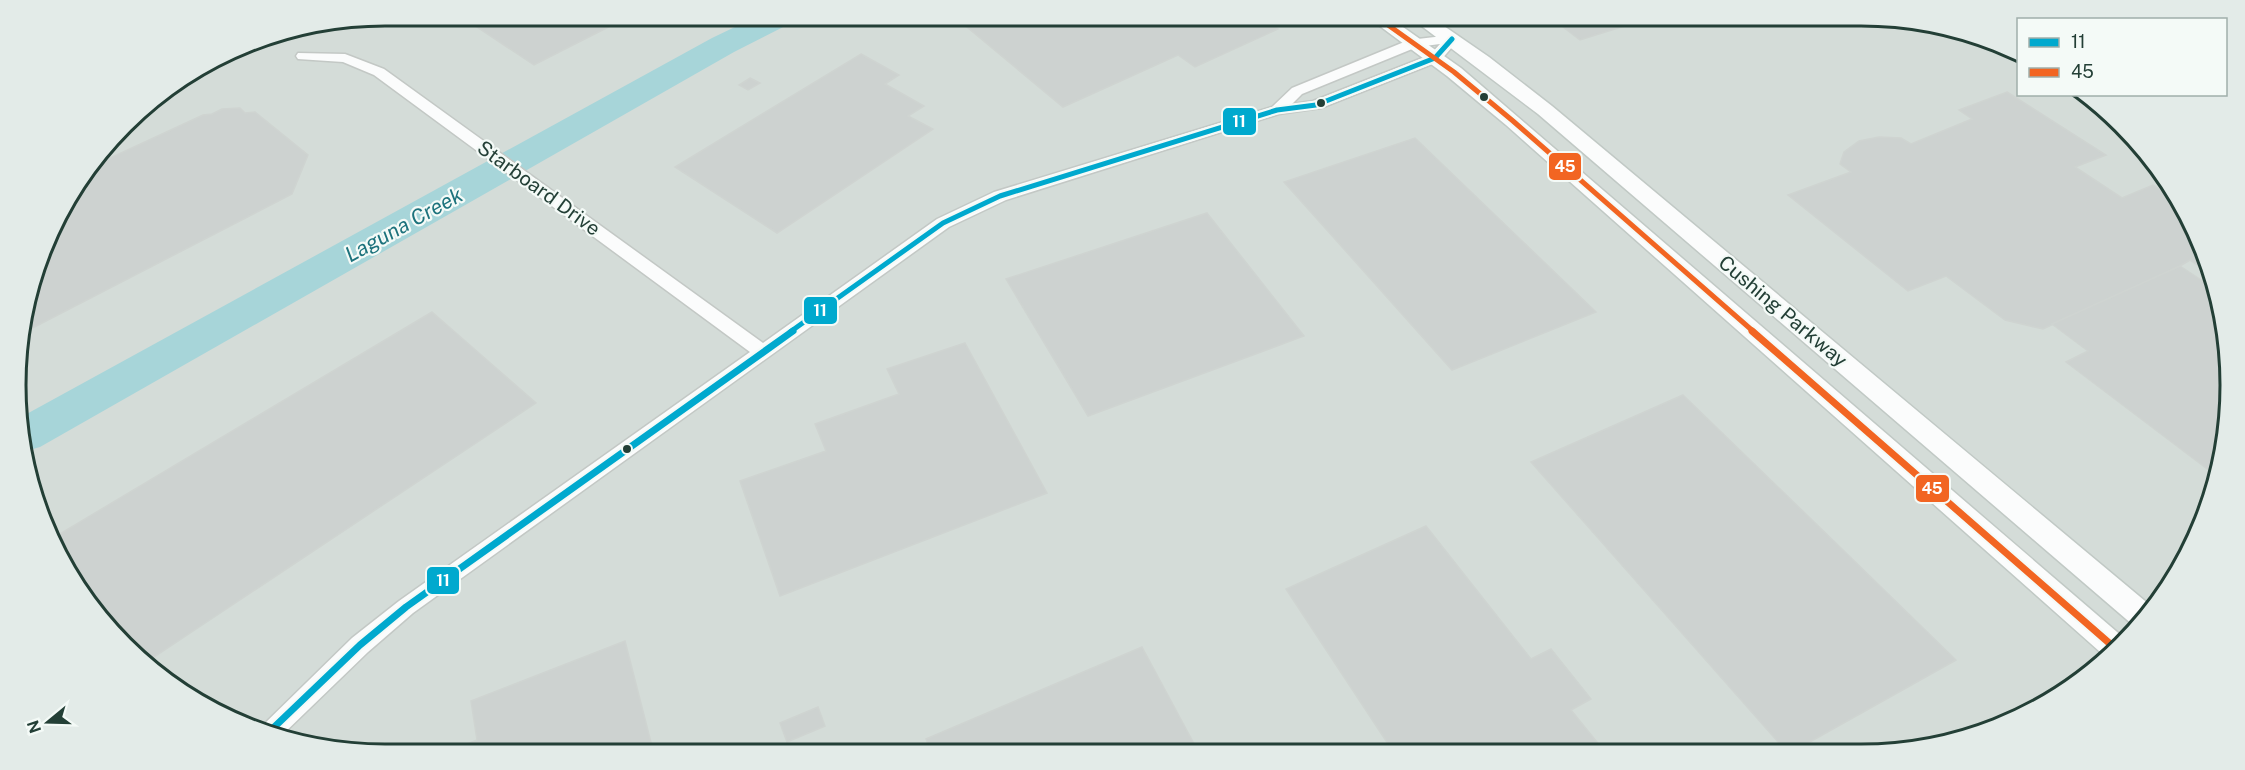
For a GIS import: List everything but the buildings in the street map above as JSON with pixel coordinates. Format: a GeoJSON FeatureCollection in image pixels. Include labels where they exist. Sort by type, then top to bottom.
{"type":"FeatureCollection","features":[{"type":"Feature","properties":{"kind":"main road","name":"Cushing Parkway"},"geometry":{"type":"LineString","coordinates":[[1389,26],[1435,58],[1521,128],[2109,643]]}},
{"type":"Feature","properties":{"kind":"main road","name":"Cushing Parkway"},"geometry":{"type":"LineString","coordinates":[[1432,26],[1553,117],[2138,612]]}},
{"type":"Feature","properties":{"kind":"street"},"geometry":{"type":"LineString","coordinates":[[1277,110],[1297,91],[1414,44],[1452,39]]}},
{"type":"Feature","properties":{"kind":"street"},"geometry":{"type":"LineString","coordinates":[[275,727],[360,645],[406,607],[915,241],[971,208],[1028,187],[1277,110],[1316,105],[1435,58],[1452,39]]}},
{"type":"Feature","properties":{"kind":"street","name":"Starboard Drive"},"geometry":{"type":"LineString","coordinates":[[303,56],[345,58],[379,72],[762,351]]}},
{"type":"Feature","properties":{"kind":"shaded area"},"geometry":{"type":"Polygon","coordinates":[[[361,26],[1884,26],[1930,32],[1976,45],[2017,62],[2017,96],[2074,96],[2114,131],[2159,185],[2192,247],[2213,315],[2220,385],[2213,455],[2192,523],[2171,565],[2145,604],[2114,639],[2079,670],[2040,696],[1998,717],[1930,738],[1884,744],[361,744],[315,738],[247,717],[185,684],[131,639],[100,604],[74,565],[45,501],[32,455],[26,409],[26,361],[32,315],[53,247],[86,185],[115,148],[166,100],[205,74],[269,45],[315,32],[361,26]]]}},
{"type":"Feature","properties":{"kind":"waterway","name":"Laguna Creek"},"geometry":{"type":"LineString","coordinates":[[29,433],[723,45],[762,26]]}},
{"type":"Feature","properties":{"kind":"transit line","name":"45"},"geometry":{"type":"LineString","coordinates":[[1389,26],[1454,72],[1513,121],[2109,643]]}},
{"type":"Feature","properties":{"kind":"transit line","name":"11"},"geometry":{"type":"LineString","coordinates":[[275,727],[360,645],[406,607],[943,223],[1000,196],[1277,110],[1316,105],[1435,58],[1452,39]]}}]}
